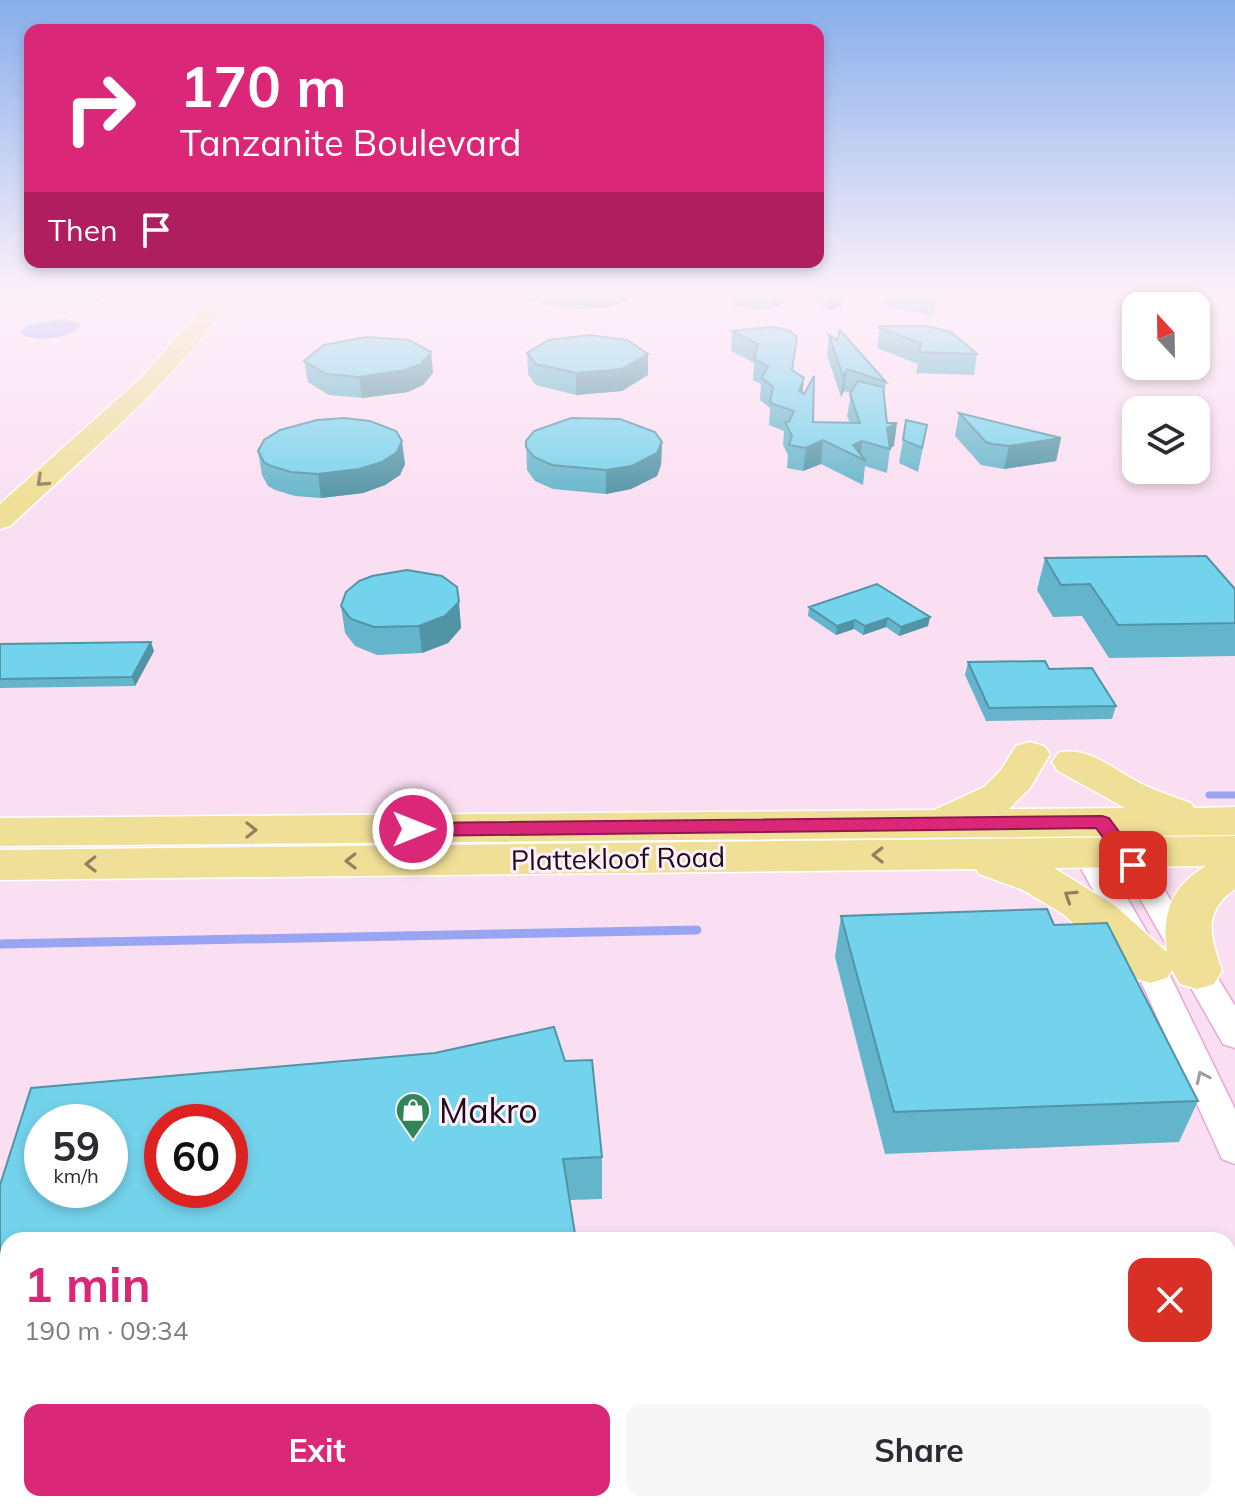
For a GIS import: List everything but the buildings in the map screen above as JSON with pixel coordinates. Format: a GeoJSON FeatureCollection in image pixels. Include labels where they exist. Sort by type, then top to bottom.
{"type":"FeatureCollection","features":[{"type":"Feature","properties":{"kind":"main road"},"geometry":{"type":"LineString","coordinates":[[0,520],[166,364]]}},
{"type":"Feature","properties":{"kind":"main road"},"geometry":{"type":"LineString","coordinates":[[24,464],[95,401]]}},
{"type":"Feature","properties":{"kind":"main road"},"geometry":{"type":"LineString","coordinates":[[920,825],[959,815],[996,800],[1015,782],[1030,754]]}},
{"type":"Feature","properties":{"kind":"main road"},"geometry":{"type":"LineString","coordinates":[[1072,762],[1139,799],[1217,821]]}},
{"type":"Feature","properties":{"kind":"main road","name":"Plattekloof Road"},"geometry":{"type":"LineString","coordinates":[[0,865],[956,854],[1217,821]]}},
{"type":"Feature","properties":{"kind":"main road","name":"Plattekloof Road"},"geometry":{"type":"LineString","coordinates":[[0,832],[920,825],[1095,837],[1235,851]]}},
{"type":"Feature","properties":{"kind":"main road"},"geometry":{"type":"LineString","coordinates":[[956,854],[1010,867],[1052,884],[1091,910],[1150,965]]}},
{"type":"Feature","properties":{"kind":"main road"},"geometry":{"type":"LineString","coordinates":[[1197,971],[1187,937],[1189,909],[1203,889],[1235,870]]}},
{"type":"Feature","properties":{"kind":"street"},"geometry":{"type":"LineString","coordinates":[[1095,837],[1109,884],[1235,1148]]}},
{"type":"Feature","properties":{"kind":"street"},"geometry":{"type":"LineString","coordinates":[[1095,837],[1146,883],[1235,1035]]}},
{"type":"Feature","properties":{"kind":"waterway"},"geometry":{"type":"LineString","coordinates":[[1209,795],[1235,795]]}},
{"type":"Feature","properties":{"kind":"waterway"},"geometry":{"type":"LineString","coordinates":[[0,944],[697,930]]}},
{"type":"Feature","properties":{"kind":"place","name":"Makro"},"geometry":{"type":"Point","coordinates":[413,1141]}},
{"type":"Feature","properties":{"kind":"route"},"geometry":{"type":"LineString","coordinates":[[413,829],[1102,822],[1133,865]]}}]}
